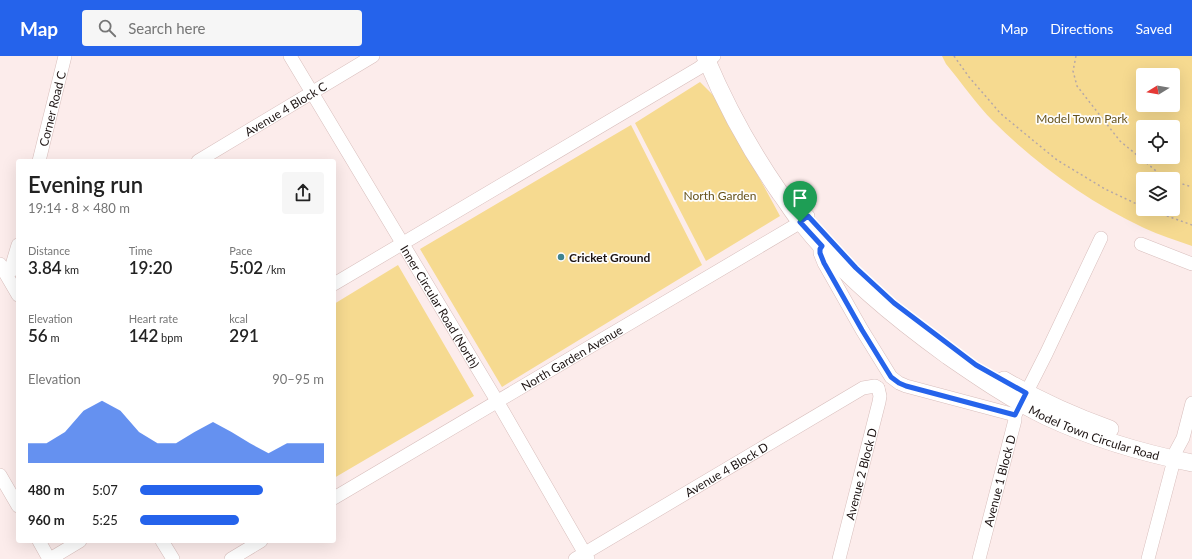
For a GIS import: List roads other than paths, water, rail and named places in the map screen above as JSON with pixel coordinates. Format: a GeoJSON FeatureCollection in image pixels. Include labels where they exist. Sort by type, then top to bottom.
{"type":"FeatureCollection","features":[{"type":"Feature","properties":{"kind":"main road","name":"Model Town Circular Road"},"geometry":{"type":"LineString","coordinates":[[709,57],[725,100],[750,146],[822,246],[851,277],[887,310],[971,372],[1020,404],[1080,431],[1181,455],[1192,463]]}},
{"type":"Feature","properties":{"kind":"main road","name":"Model Town Circular Road"},"geometry":{"type":"LineString","coordinates":[[804,219],[894,303],[976,365],[1020,404]]}},
{"type":"Feature","properties":{"kind":"street","name":"Corner Road C"},"geometry":{"type":"LineString","coordinates":[[40,159],[66,56]]}},
{"type":"Feature","properties":{"kind":"street","name":"Inner Circular Road (North)"},"geometry":{"type":"LineString","coordinates":[[290,56],[313,92],[497,401],[583,557]]}},
{"type":"Feature","properties":{"kind":"street","name":"Avenue 4 Block C"},"geometry":{"type":"LineString","coordinates":[[201,159],[373,56]]}},
{"type":"Feature","properties":{"kind":"street"},"geometry":{"type":"LineString","coordinates":[[336,283],[403,244],[709,57]]}},
{"type":"Feature","properties":{"kind":"street","name":"North Garden Avenue"},"geometry":{"type":"LineString","coordinates":[[336,497],[804,219]]}},
{"type":"Feature","properties":{"kind":"street","name":"Avenue 1 Block D"},"geometry":{"type":"LineString","coordinates":[[979,559],[1020,404],[1101,238]]}},
{"type":"Feature","properties":{"kind":"street"},"geometry":{"type":"LineString","coordinates":[[1141,244],[1192,264]]}},
{"type":"Feature","properties":{"kind":"street"},"geometry":{"type":"LineString","coordinates":[[822,246],[820,253],[824,263],[891,377],[906,386],[1020,404]]}},
{"type":"Feature","properties":{"kind":"street"},"geometry":{"type":"LineString","coordinates":[[16,252],[12,265],[7,271],[16,291]]}},
{"type":"Feature","properties":{"kind":"street"},"geometry":{"type":"LineString","coordinates":[[878,388],[891,377]]}},
{"type":"Feature","properties":{"kind":"street","name":"Avenue 4 Block D"},"geometry":{"type":"LineString","coordinates":[[583,557],[863,388],[875,386],[878,388]]}},
{"type":"Feature","properties":{"kind":"street","name":"Avenue 2 Block D"},"geometry":{"type":"LineString","coordinates":[[839,559],[879,402],[880,396],[878,388]]}},
{"type":"Feature","properties":{"kind":"street"},"geometry":{"type":"LineString","coordinates":[[1148,559],[1181,455],[1183,438],[1192,403]]}},
{"type":"Feature","properties":{"kind":"street"},"geometry":{"type":"LineString","coordinates":[[0,477],[16,503]]}},
{"type":"Feature","properties":{"kind":"street"},"geometry":{"type":"LineString","coordinates":[[40,543],[50,559],[77,543]]}},
{"type":"Feature","properties":{"kind":"street"},"geometry":{"type":"LineString","coordinates":[[163,543],[173,559]]}},
{"type":"Feature","properties":{"kind":"street"},"geometry":{"type":"LineString","coordinates":[[231,559],[258,543]]}},
{"type":"Feature","properties":{"kind":"place","name":"Cricket Ground"},"geometry":{"type":"Point","coordinates":[561,257]}},
{"type":"Feature","properties":{"kind":"park label","name":"Model Town Park"},"geometry":{"type":"Point","coordinates":[1082,118]}},
{"type":"Feature","properties":{"kind":"park label","name":"North Garden"},"geometry":{"type":"Point","coordinates":[720,195]}}]}
